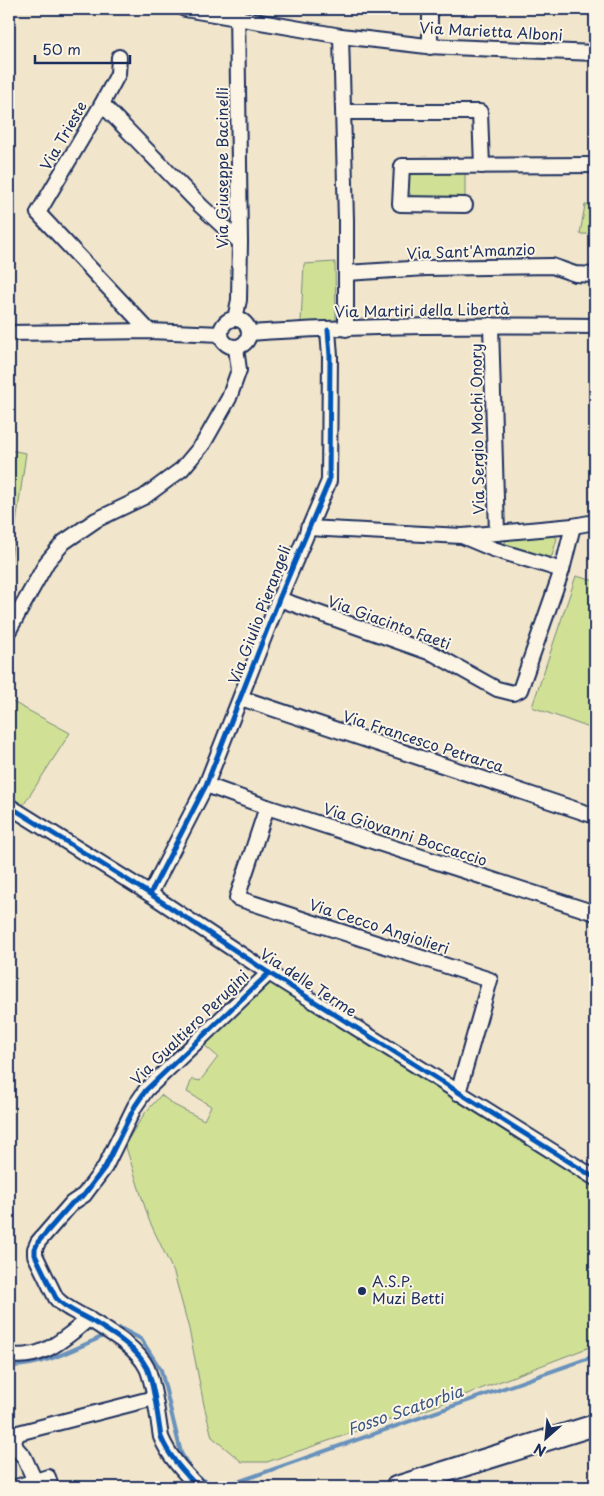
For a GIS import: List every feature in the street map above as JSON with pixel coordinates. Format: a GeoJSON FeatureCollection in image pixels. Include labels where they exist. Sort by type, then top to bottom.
{"type":"FeatureCollection","features":[{"type":"Feature","properties":{"kind":"main road"},"geometry":{"type":"LineString","coordinates":[[396,1487],[595,1425]]}},
{"type":"Feature","properties":{"kind":"street","name":"Via Marietta Alboni"},"geometry":{"type":"LineString","coordinates":[[185,9],[238,13],[342,36],[430,47],[595,53]]}},
{"type":"Feature","properties":{"kind":"street"},"geometry":{"type":"LineString","coordinates":[[430,9],[430,47]]}},
{"type":"Feature","properties":{"kind":"street","name":"Via Giuseppe Bacinelli"},"geometry":{"type":"LineString","coordinates":[[235,319],[239,300],[240,242],[238,13]]}},
{"type":"Feature","properties":{"kind":"street"},"geometry":{"type":"LineString","coordinates":[[342,36],[346,329]]}},
{"type":"Feature","properties":{"kind":"street"},"geometry":{"type":"LineString","coordinates":[[102,104],[118,74],[119,57]]}},
{"type":"Feature","properties":{"kind":"street","name":"Via Trieste"},"geometry":{"type":"LineString","coordinates":[[149,331],[38,213],[102,104],[201,206],[240,242]]}},
{"type":"Feature","properties":{"kind":"street"},"geometry":{"type":"LineString","coordinates":[[344,112],[480,112],[482,166]]}},
{"type":"Feature","properties":{"kind":"street"},"geometry":{"type":"LineString","coordinates":[[465,205],[400,204],[402,166],[595,164]]}},
{"type":"Feature","properties":{"kind":"street","name":"Via Sant'Amanzio"},"geometry":{"type":"LineString","coordinates":[[346,273],[426,268],[552,266],[575,274],[595,274]]}},
{"type":"Feature","properties":{"kind":"street"},"geometry":{"type":"LineString","coordinates":[[235,319],[240,319],[247,325],[250,333],[244,345],[236,348],[227,345],[221,334],[227,322],[235,319]]}},
{"type":"Feature","properties":{"kind":"street","name":"Via Martiri della Libertà"},"geometry":{"type":"LineString","coordinates":[[250,333],[492,325],[595,326]]}},
{"type":"Feature","properties":{"kind":"street","name":"Via Sergio Mochi Onory"},"geometry":{"type":"LineString","coordinates":[[492,325],[496,533]]}},
{"type":"Feature","properties":{"kind":"street","name":"Via Giulio Pierangeli"},"geometry":{"type":"LineString","coordinates":[[150,894],[206,785],[279,599],[328,481],[330,356],[328,330]]}},
{"type":"Feature","properties":{"kind":"street"},"geometry":{"type":"LineString","coordinates":[[9,333],[149,331],[221,334]]}},
{"type":"Feature","properties":{"kind":"street"},"geometry":{"type":"LineString","coordinates":[[9,630],[47,562],[64,542],[96,520],[144,497],[182,469],[203,444],[229,398],[239,370],[236,348]]}},
{"type":"Feature","properties":{"kind":"street"},"geometry":{"type":"LineString","coordinates":[[308,528],[462,536],[573,526],[595,522]]}},
{"type":"Feature","properties":{"kind":"street","name":"Via Giacinto Faeti"},"geometry":{"type":"LineString","coordinates":[[279,599],[434,654],[497,689],[513,693],[520,690],[562,570],[573,526]]}},
{"type":"Feature","properties":{"kind":"street"},"geometry":{"type":"LineString","coordinates":[[462,536],[493,550],[562,570]]}},
{"type":"Feature","properties":{"kind":"street","name":"Via Francesco Petrarca"},"geometry":{"type":"LineString","coordinates":[[241,698],[595,816]]}},
{"type":"Feature","properties":{"kind":"street","name":"Via Giovanni Boccaccio"},"geometry":{"type":"LineString","coordinates":[[206,785],[267,807],[595,913]]}},
{"type":"Feature","properties":{"kind":"street","name":"Via delle Terme"},"geometry":{"type":"LineString","coordinates":[[9,806],[150,894],[269,974],[595,1178]]}},
{"type":"Feature","properties":{"kind":"street","name":"Via Cecco Angiolieri"},"geometry":{"type":"LineString","coordinates":[[267,807],[237,898],[490,980],[458,1093]]}},
{"type":"Feature","properties":{"kind":"street","name":"Via Gualtiero Perugini"},"geometry":{"type":"LineString","coordinates":[[198,1487],[165,1447],[161,1437],[147,1369],[136,1354],[116,1337],[56,1298],[34,1255],[34,1249],[72,1203],[84,1195],[104,1167],[135,1106],[146,1090],[269,974]]}},
{"type":"Feature","properties":{"kind":"street"},"geometry":{"type":"LineString","coordinates":[[9,1355],[32,1356],[95,1323]]}},
{"type":"Feature","properties":{"kind":"street"},"geometry":{"type":"LineString","coordinates":[[35,1481],[24,1457],[16,1448],[14,1441],[18,1433],[154,1398]]}},
{"type":"Feature","properties":{"kind":"street"},"geometry":{"type":"LineString","coordinates":[[16,1487],[48,1477],[51,1487]]}},
{"type":"Feature","properties":{"kind":"green space"},"geometry":{"type":"Polygon","coordinates":[[[413,171],[465,171],[465,197],[413,197],[407,190],[407,177],[413,171]]]}},
{"type":"Feature","properties":{"kind":"green space"},"geometry":{"type":"Polygon","coordinates":[[[595,204],[595,234],[580,234],[585,205],[595,204]]]}},
{"type":"Feature","properties":{"kind":"green space"},"geometry":{"type":"Polygon","coordinates":[[[335,262],[336,321],[301,322],[304,264],[335,262]]]}},
{"type":"Feature","properties":{"kind":"green space"},"geometry":{"type":"Polygon","coordinates":[[[9,450],[26,453],[9,573],[9,450]]]}},
{"type":"Feature","properties":{"kind":"green space"},"geometry":{"type":"Polygon","coordinates":[[[553,535],[557,538],[552,556],[547,558],[504,544],[507,539],[553,535]]]}},
{"type":"Feature","properties":{"kind":"green space"},"geometry":{"type":"Polygon","coordinates":[[[576,576],[595,581],[595,730],[532,707],[576,576]]]}},
{"type":"Feature","properties":{"kind":"green space"},"geometry":{"type":"Polygon","coordinates":[[[9,700],[70,733],[19,812],[9,812],[9,700]]]}},
{"type":"Feature","properties":{"kind":"green space"},"geometry":{"type":"Polygon","coordinates":[[[270,983],[595,1188],[595,1345],[423,1411],[395,1418],[267,1462],[242,1462],[212,1437],[189,1329],[174,1273],[149,1220],[125,1144],[145,1113],[161,1095],[174,1105],[204,1120],[211,1106],[187,1092],[192,1079],[200,1081],[218,1057],[203,1044],[270,983]]]}},
{"type":"Feature","properties":{"kind":"waterway","name":"Fosso Scatorbia"},"geometry":{"type":"LineString","coordinates":[[114,1331],[120,1328],[141,1339],[161,1370],[181,1453],[194,1475],[217,1487]]}},
{"type":"Feature","properties":{"kind":"waterway","name":"Fosso Scatorbia"},"geometry":{"type":"LineString","coordinates":[[9,1366],[46,1360],[106,1335]]}},
{"type":"Feature","properties":{"kind":"waterway","name":"Fosso Scatorbia"},"geometry":{"type":"LineString","coordinates":[[223,1487],[595,1356]]}},
{"type":"Feature","properties":{"kind":"cycle path"},"geometry":{"type":"LineString","coordinates":[[150,894],[206,785],[279,599],[329,481],[330,356],[328,330]]}},
{"type":"Feature","properties":{"kind":"cycle path"},"geometry":{"type":"LineString","coordinates":[[9,806],[150,894],[269,973],[595,1178]]}},
{"type":"Feature","properties":{"kind":"cycle path"},"geometry":{"type":"LineString","coordinates":[[198,1487],[182,1470],[164,1444],[161,1437],[152,1383],[143,1361],[117,1337],[69,1309],[56,1298],[35,1255],[35,1249],[38,1242],[72,1203],[84,1195],[105,1167],[135,1106],[146,1090],[269,973]]}},
{"type":"Feature","properties":{"kind":"place","name":"A.S.P. Muzi Betti"},"geometry":{"type":"Point","coordinates":[362,1291]}}]}
